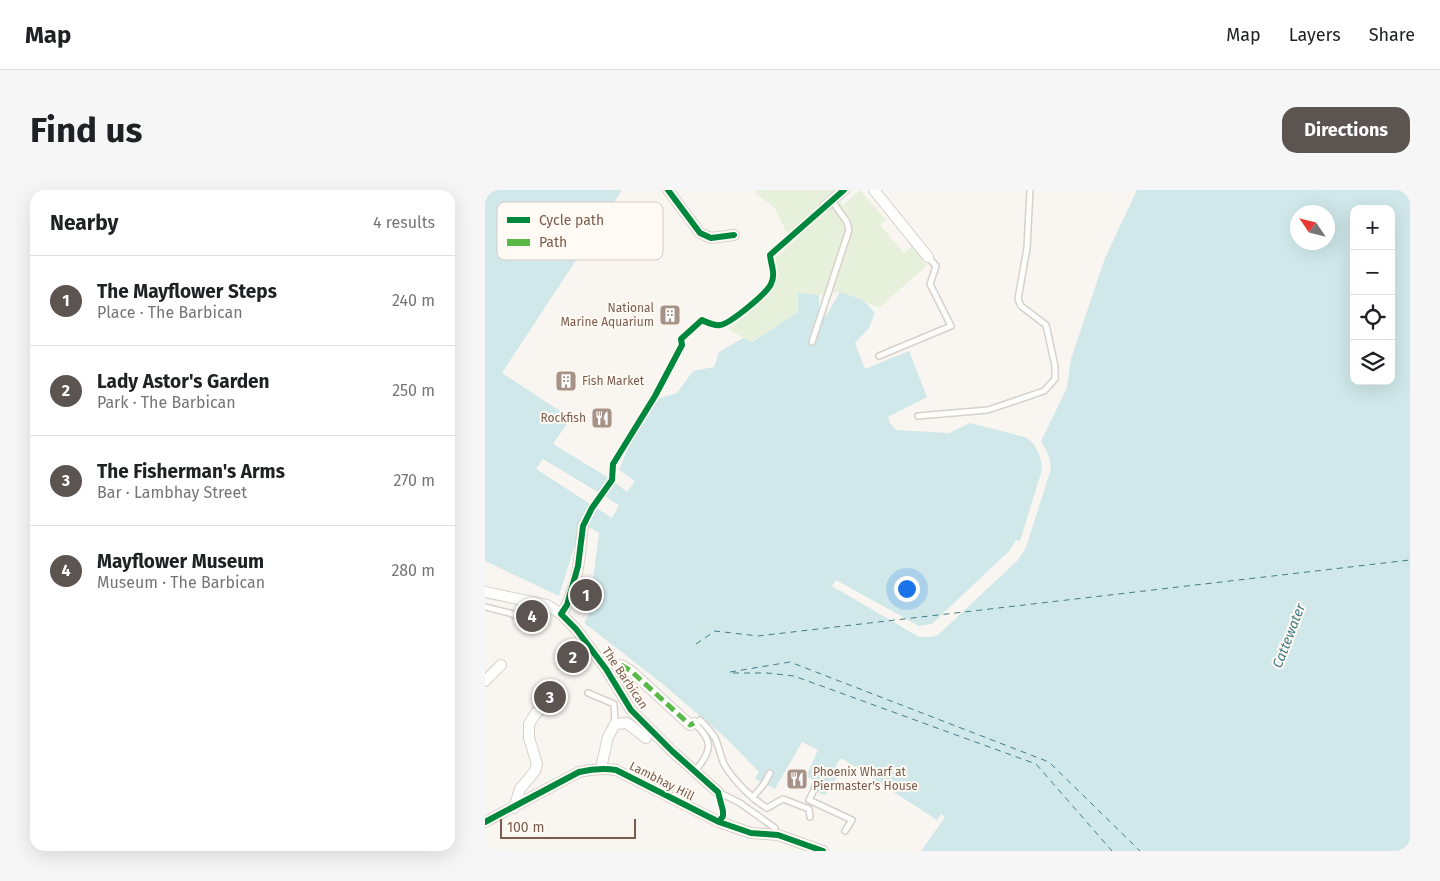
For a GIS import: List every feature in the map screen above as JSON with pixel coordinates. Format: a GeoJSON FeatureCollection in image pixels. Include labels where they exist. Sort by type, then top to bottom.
{"type":"FeatureCollection","features":[{"type":"Feature","properties":{"kind":"street"},"geometry":{"type":"LineString","coordinates":[[669,190],[669,194],[700,233],[711,238],[734,235]]}},
{"type":"Feature","properties":{"kind":"street"},"geometry":{"type":"LineString","coordinates":[[828,203],[844,190]]}},
{"type":"Feature","properties":{"kind":"street"},"geometry":{"type":"LineString","coordinates":[[875,190],[928,257]]}},
{"type":"Feature","properties":{"kind":"street"},"geometry":{"type":"LineString","coordinates":[[561,614],[567,606],[578,566],[583,526]]}},
{"type":"Feature","properties":{"kind":"street","name":"The Barbican"},"geometry":{"type":"LineString","coordinates":[[485,592],[547,605],[561,614],[576,629],[606,669],[631,710],[718,792]]}},
{"type":"Feature","properties":{"kind":"street"},"geometry":{"type":"LineString","coordinates":[[485,681],[501,665]]}},
{"type":"Feature","properties":{"kind":"street"},"geometry":{"type":"LineString","coordinates":[[621,665],[690,725],[695,724]]}},
{"type":"Feature","properties":{"kind":"street"},"geometry":{"type":"LineString","coordinates":[[514,808],[520,789],[535,771],[537,764],[529,738],[529,724],[536,713],[557,696]]}},
{"type":"Feature","properties":{"kind":"street"},"geometry":{"type":"LineString","coordinates":[[601,768],[608,737],[615,724],[627,723],[646,738]]}},
{"type":"Feature","properties":{"kind":"street","name":"Lambhay Hill"},"geometry":{"type":"LineString","coordinates":[[485,822],[579,772],[601,768],[616,770],[719,822],[751,833],[778,835],[823,851]]}},
{"type":"Feature","properties":{"kind":"lane"},"geometry":{"type":"LineString","coordinates":[[919,416],[988,410],[1044,391],[1055,379],[1055,366],[1046,325],[1021,306],[1018,299],[1027,248],[1030,190]]}},
{"type":"Feature","properties":{"kind":"lane"},"geometry":{"type":"LineString","coordinates":[[812,342],[849,230],[847,222],[828,203]]}},
{"type":"Feature","properties":{"kind":"lane"},"geometry":{"type":"LineString","coordinates":[[879,356],[951,326],[930,284],[936,266],[928,257]]}},
{"type":"Feature","properties":{"kind":"lane"},"geometry":{"type":"LineString","coordinates":[[485,607],[510,613],[535,626]]}},
{"type":"Feature","properties":{"kind":"lane"},"geometry":{"type":"LineString","coordinates":[[588,693],[614,704],[615,724]]}},
{"type":"Feature","properties":{"kind":"lane"},"geometry":{"type":"LineString","coordinates":[[695,771],[706,756],[709,746],[705,733],[695,724],[700,720],[715,739],[726,766],[745,791],[767,808],[783,799],[809,809],[810,817]]}},
{"type":"Feature","properties":{"kind":"lane"},"geometry":{"type":"LineString","coordinates":[[753,797],[770,773]]}},
{"type":"Feature","properties":{"kind":"lane"},"geometry":{"type":"LineString","coordinates":[[814,790],[809,800],[852,820],[845,831]]}},
{"type":"Feature","properties":{"kind":"lane","name":"The Barbican"},"geometry":{"type":"LineString","coordinates":[[718,792],[740,803],[775,828]]}},
{"type":"Feature","properties":{"kind":"green space"},"geometry":{"type":"Polygon","coordinates":[[[757,190],[834,190],[824,199],[823,203],[788,235],[774,207],[755,193],[757,190]]]}},
{"type":"Feature","properties":{"kind":"green space"},"geometry":{"type":"Polygon","coordinates":[[[860,190],[886,220],[880,225],[904,253],[912,246],[927,266],[879,308],[840,292],[819,295],[799,293],[798,312],[751,342],[728,329],[772,287],[776,258],[819,216],[840,201],[850,213],[844,204],[860,190]]]}},
{"type":"Feature","properties":{"kind":"green space"},"geometry":{"type":"Polygon","coordinates":[[[567,643],[578,654],[581,652],[586,660],[569,676],[564,671],[569,664],[556,652],[567,643]]]}},
{"type":"Feature","properties":{"kind":"water","name":"Cattewater"},"geometry":{"type":"Polygon","coordinates":[[[485,190],[622,190],[614,202],[497,202],[497,260],[576,260],[502,373],[571,418],[553,444],[612,480],[627,492],[635,481],[619,470],[630,443],[659,398],[677,393],[693,371],[714,367],[719,352],[743,338],[752,342],[798,312],[798,293],[819,295],[819,307],[826,316],[840,292],[863,300],[875,313],[869,328],[855,343],[865,369],[909,351],[927,397],[888,417],[896,430],[949,433],[970,423],[1025,437],[1033,443],[1041,460],[1042,470],[1020,541],[1016,540],[1010,550],[932,624],[919,626],[836,580],[832,586],[919,637],[930,637],[938,635],[1018,560],[1026,547],[1051,469],[1049,456],[1041,441],[1067,388],[1071,359],[1105,258],[1137,190],[1410,190],[1410,851],[921,851],[945,817],[941,814],[937,820],[841,758],[836,765],[841,772],[825,795],[809,788],[813,780],[806,776],[818,750],[802,742],[775,789],[755,779],[759,772],[727,739],[659,681],[584,623],[588,615],[599,533],[587,526],[580,529],[559,596],[485,561],[485,190]],[[543,459],[536,469],[612,518],[619,505],[543,459]]]}},
{"type":"Feature","properties":{"kind":"pier"},"geometry":{"type":"Polygon","coordinates":[[[582,524],[599,533],[588,615],[584,623],[582,621],[585,615],[596,535],[584,527],[561,597],[559,596],[582,524]]]}},
{"type":"Feature","properties":{"kind":"ferry route"},"geometry":{"type":"LineString","coordinates":[[696,644],[715,631],[758,636],[1410,560]]}},
{"type":"Feature","properties":{"kind":"ferry route"},"geometry":{"type":"LineString","coordinates":[[730,672],[790,662],[1049,762],[1140,851]]}},
{"type":"Feature","properties":{"kind":"ferry route"},"geometry":{"type":"LineString","coordinates":[[733,673],[767,673],[794,676],[1036,764],[1112,851]]}},
{"type":"Feature","properties":{"kind":"marked path"},"geometry":{"type":"LineString","coordinates":[[621,665],[631,671],[690,725],[694,723]]}},
{"type":"Feature","properties":{"kind":"cycle path"},"geometry":{"type":"LineString","coordinates":[[668,190],[700,233],[711,238],[734,235]]}},
{"type":"Feature","properties":{"kind":"cycle path"},"geometry":{"type":"LineString","coordinates":[[719,822],[723,816],[723,811],[718,792],[672,751],[631,710],[606,669],[576,629],[561,614],[567,605],[578,566],[583,526],[592,508],[612,480],[613,464],[655,396],[682,345],[681,339],[702,320],[720,325],[756,301],[771,284],[773,273],[770,255],[844,190]]}},
{"type":"Feature","properties":{"kind":"cycle path"},"geometry":{"type":"LineString","coordinates":[[485,822],[579,772],[611,769],[719,822],[751,833],[778,835],[823,851]]}},
{"type":"Feature","properties":{"kind":"place","name":"National Marine Aquarium"},"geometry":{"type":"Point","coordinates":[670,315]}},
{"type":"Feature","properties":{"kind":"place","name":"Fish Market"},"geometry":{"type":"Point","coordinates":[566,381]}},
{"type":"Feature","properties":{"kind":"place","name":"Rockfish"},"geometry":{"type":"Point","coordinates":[602,418]}},
{"type":"Feature","properties":{"kind":"place","name":"The Mayflower Steps"},"geometry":{"type":"Point","coordinates":[586,595]}},
{"type":"Feature","properties":{"kind":"place","name":"Mayflower Museum"},"geometry":{"type":"Point","coordinates":[532,616]}},
{"type":"Feature","properties":{"kind":"place","name":"Lady Astor's Garden"},"geometry":{"type":"Point","coordinates":[573,657]}},
{"type":"Feature","properties":{"kind":"place","name":"The Fisherman's Arms"},"geometry":{"type":"Point","coordinates":[550,697]}},
{"type":"Feature","properties":{"kind":"place","name":"Phoenix Wharf at Piermaster's House"},"geometry":{"type":"Point","coordinates":[797,779]}}]}
